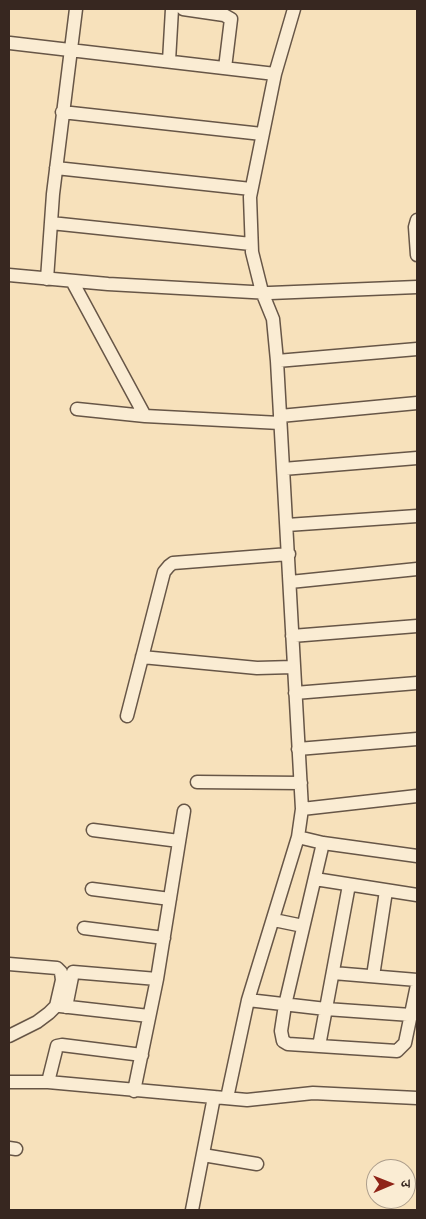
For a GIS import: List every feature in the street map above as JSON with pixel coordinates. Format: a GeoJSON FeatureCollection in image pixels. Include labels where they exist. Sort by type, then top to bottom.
{"type":"FeatureCollection","features":[{"type":"Feature","properties":{"kind":"street"},"geometry":{"type":"LineString","coordinates":[[47,278],[62,112],[76,9]]}},
{"type":"Feature","properties":{"kind":"street"},"geometry":{"type":"LineString","coordinates":[[169,62],[172,9]]}},
{"type":"Feature","properties":{"kind":"street"},"geometry":{"type":"LineString","coordinates":[[183,9],[224,15],[231,19],[225,68]]}},
{"type":"Feature","properties":{"kind":"street"},"geometry":{"type":"LineString","coordinates":[[227,1098],[248,1000],[298,837],[302,809],[294,693],[289,554],[277,361],[273,318],[262,292],[251,244],[251,189],[275,74],[294,9]]}},
{"type":"Feature","properties":{"kind":"street"},"geometry":{"type":"LineString","coordinates":[[10,42],[275,74]]}},
{"type":"Feature","properties":{"kind":"street"},"geometry":{"type":"LineString","coordinates":[[62,112],[262,134]]}},
{"type":"Feature","properties":{"kind":"street"},"geometry":{"type":"LineString","coordinates":[[56,168],[251,189]]}},
{"type":"Feature","properties":{"kind":"street"},"geometry":{"type":"LineString","coordinates":[[417,220],[415,227],[417,256]]}},
{"type":"Feature","properties":{"kind":"street"},"geometry":{"type":"LineString","coordinates":[[51,223],[251,244]]}},
{"type":"Feature","properties":{"kind":"street"},"geometry":{"type":"LineString","coordinates":[[9,275],[72,281],[262,292],[390,290],[417,287]]}},
{"type":"Feature","properties":{"kind":"street"},"geometry":{"type":"LineString","coordinates":[[72,281],[145,416]]}},
{"type":"Feature","properties":{"kind":"street"},"geometry":{"type":"LineString","coordinates":[[277,361],[417,349]]}},
{"type":"Feature","properties":{"kind":"street"},"geometry":{"type":"LineString","coordinates":[[77,409],[145,416],[280,420],[417,403]]}},
{"type":"Feature","properties":{"kind":"street"},"geometry":{"type":"LineString","coordinates":[[283,469],[417,458]]}},
{"type":"Feature","properties":{"kind":"street"},"geometry":{"type":"LineString","coordinates":[[287,525],[417,516]]}},
{"type":"Feature","properties":{"kind":"street"},"geometry":{"type":"LineString","coordinates":[[127,716],[164,572],[169,566],[173,563],[289,554]]}},
{"type":"Feature","properties":{"kind":"street"},"geometry":{"type":"LineString","coordinates":[[290,582],[417,569]]}},
{"type":"Feature","properties":{"kind":"street"},"geometry":{"type":"LineString","coordinates":[[292,636],[417,626]]}},
{"type":"Feature","properties":{"kind":"street"},"geometry":{"type":"LineString","coordinates":[[142,657],[257,668],[293,667]]}},
{"type":"Feature","properties":{"kind":"street"},"geometry":{"type":"LineString","coordinates":[[294,693],[417,683]]}},
{"type":"Feature","properties":{"kind":"street"},"geometry":{"type":"LineString","coordinates":[[298,749],[417,739]]}},
{"type":"Feature","properties":{"kind":"street"},"geometry":{"type":"LineString","coordinates":[[197,782],[301,783]]}},
{"type":"Feature","properties":{"kind":"street"},"geometry":{"type":"LineString","coordinates":[[302,809],[417,796]]}},
{"type":"Feature","properties":{"kind":"street"},"geometry":{"type":"LineString","coordinates":[[134,1091],[157,979],[184,811]]}},
{"type":"Feature","properties":{"kind":"street"},"geometry":{"type":"LineString","coordinates":[[93,830],[179,841]]}},
{"type":"Feature","properties":{"kind":"street"},"geometry":{"type":"LineString","coordinates":[[298,837],[323,843],[417,856]]}},
{"type":"Feature","properties":{"kind":"street"},"geometry":{"type":"LineString","coordinates":[[323,843],[285,1005],[281,1031],[283,1041],[288,1044],[397,1051],[405,1043],[417,985]]}},
{"type":"Feature","properties":{"kind":"street"},"geometry":{"type":"LineString","coordinates":[[315,879],[417,895]]}},
{"type":"Feature","properties":{"kind":"street"},"geometry":{"type":"LineString","coordinates":[[319,1046],[349,885]]}},
{"type":"Feature","properties":{"kind":"street"},"geometry":{"type":"LineString","coordinates":[[92,889],[170,899]]}},
{"type":"Feature","properties":{"kind":"street"},"geometry":{"type":"LineString","coordinates":[[373,976],[386,891]]}},
{"type":"Feature","properties":{"kind":"street"},"geometry":{"type":"LineString","coordinates":[[274,920],[303,926]]}},
{"type":"Feature","properties":{"kind":"street"},"geometry":{"type":"LineString","coordinates":[[84,928],[164,938]]}},
{"type":"Feature","properties":{"kind":"street"},"geometry":{"type":"LineString","coordinates":[[9,964],[57,968],[61,972],[62,980],[61,1006]]}},
{"type":"Feature","properties":{"kind":"street"},"geometry":{"type":"LineString","coordinates":[[9,1036],[37,1022],[61,1006],[71,975],[76,971],[157,979]]}},
{"type":"Feature","properties":{"kind":"street"},"geometry":{"type":"LineString","coordinates":[[333,973],[417,980]]}},
{"type":"Feature","properties":{"kind":"street"},"geometry":{"type":"LineString","coordinates":[[248,1000],[326,1009],[411,1015]]}},
{"type":"Feature","properties":{"kind":"street"},"geometry":{"type":"LineString","coordinates":[[61,1006],[149,1016]]}},
{"type":"Feature","properties":{"kind":"street"},"geometry":{"type":"LineString","coordinates":[[48,1082],[57,1046],[62,1045],[142,1055]]}},
{"type":"Feature","properties":{"kind":"street"},"geometry":{"type":"LineString","coordinates":[[9,1082],[48,1082],[134,1091],[259,1100],[313,1093],[417,1098]]}},
{"type":"Feature","properties":{"kind":"street"},"geometry":{"type":"LineString","coordinates":[[193,1210],[214,1097]]}},
{"type":"Feature","properties":{"kind":"street"},"geometry":{"type":"LineString","coordinates":[[203,1155],[257,1164]]}}]}
